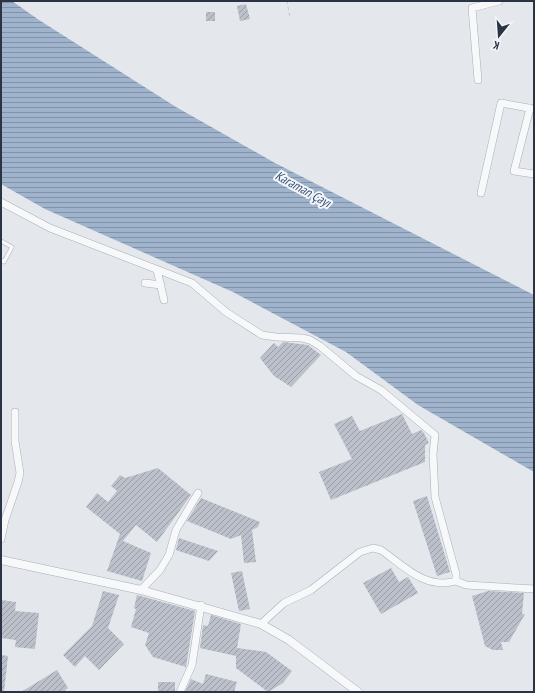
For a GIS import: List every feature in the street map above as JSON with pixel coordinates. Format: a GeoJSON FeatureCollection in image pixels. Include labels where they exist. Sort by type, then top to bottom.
{"type":"FeatureCollection","features":[{"type":"Feature","properties":{"kind":"street"},"geometry":{"type":"LineString","coordinates":[[478,80],[472,8],[499,1]]}},
{"type":"Feature","properties":{"kind":"street"},"geometry":{"type":"LineString","coordinates":[[481,193],[501,103],[532,109],[514,171],[534,174]]}},
{"type":"Feature","properties":{"kind":"street"},"geometry":{"type":"LineString","coordinates":[[1,202],[50,228],[192,284],[226,312],[262,335],[302,338],[320,346],[356,376],[381,390],[430,430],[435,435],[436,443],[433,454],[435,497],[456,574],[456,581]]}},
{"type":"Feature","properties":{"kind":"street"},"geometry":{"type":"LineString","coordinates":[[157,270],[164,300]]}},
{"type":"Feature","properties":{"kind":"street"},"geometry":{"type":"LineString","coordinates":[[144,283],[160,285]]}},
{"type":"Feature","properties":{"kind":"street"},"geometry":{"type":"LineString","coordinates":[[1,538],[5,520],[20,473],[16,441],[15,412]]}},
{"type":"Feature","properties":{"kind":"street"},"geometry":{"type":"LineString","coordinates":[[141,590],[160,570],[169,554],[176,530],[198,493]]}},
{"type":"Feature","properties":{"kind":"street"},"geometry":{"type":"LineString","coordinates":[[261,624],[284,603],[311,590],[360,552],[373,548],[392,558],[421,579],[439,584],[456,581],[466,585],[534,589]]}},
{"type":"Feature","properties":{"kind":"street"},"geometry":{"type":"LineString","coordinates":[[1,560],[141,590],[201,605],[261,624],[290,640],[358,692]]}},
{"type":"Feature","properties":{"kind":"street"},"geometry":{"type":"LineString","coordinates":[[180,692],[192,665],[201,605]]}},
{"type":"Feature","properties":{"kind":"lane"},"geometry":{"type":"LineString","coordinates":[[1,241],[12,247],[4,262],[1,260]]}},
{"type":"Feature","properties":{"kind":"path"},"geometry":{"type":"LineString","coordinates":[[287,1],[290,18]]}},
{"type":"Feature","properties":{"kind":"water","name":"Karaman Çayı"},"geometry":{"type":"Polygon","coordinates":[[[1,1],[12,1],[39,20],[176,107],[275,163],[534,295],[534,472],[418,405],[346,352],[233,292],[45,209],[1,184],[1,1]]]}},
{"type":"Feature","properties":{"kind":"building"},"geometry":{"type":"Polygon","coordinates":[[[246,4],[250,19],[240,21],[237,6],[246,4]]]}},
{"type":"Feature","properties":{"kind":"building"},"geometry":{"type":"Polygon","coordinates":[[[206,12],[215,12],[215,21],[206,21],[206,12]]]}},
{"type":"Feature","properties":{"kind":"building"},"geometry":{"type":"Polygon","coordinates":[[[283,342],[308,345],[321,355],[291,387],[274,376],[260,358],[274,343],[278,347],[283,342]]]}},
{"type":"Feature","properties":{"kind":"building"},"geometry":{"type":"Polygon","coordinates":[[[402,414],[412,434],[421,430],[429,443],[425,445],[425,462],[331,500],[319,472],[352,459],[334,424],[352,416],[360,431],[402,414]]]}},
{"type":"Feature","properties":{"kind":"building"},"geometry":{"type":"Polygon","coordinates":[[[158,468],[191,495],[157,542],[136,525],[123,541],[151,553],[142,581],[107,571],[120,534],[86,507],[97,493],[108,502],[117,491],[111,486],[120,475],[125,478],[158,468]]]}},
{"type":"Feature","properties":{"kind":"building"},"geometry":{"type":"Polygon","coordinates":[[[427,496],[450,572],[437,576],[413,501],[427,496]]]}},
{"type":"Feature","properties":{"kind":"building"},"geometry":{"type":"Polygon","coordinates":[[[201,498],[260,522],[258,527],[252,530],[256,562],[244,563],[241,535],[231,539],[187,521],[201,498]]]}},
{"type":"Feature","properties":{"kind":"building"},"geometry":{"type":"Polygon","coordinates":[[[179,538],[218,551],[209,561],[176,550],[179,538]]]}},
{"type":"Feature","properties":{"kind":"building"},"geometry":{"type":"Polygon","coordinates":[[[391,568],[399,582],[408,577],[418,593],[381,614],[363,583],[391,568]]]}},
{"type":"Feature","properties":{"kind":"building"},"geometry":{"type":"Polygon","coordinates":[[[242,571],[250,609],[239,611],[231,573],[242,571]]]}},
{"type":"Feature","properties":{"kind":"building"},"geometry":{"type":"Polygon","coordinates":[[[103,591],[119,595],[108,628],[124,644],[99,670],[85,656],[75,667],[63,655],[92,626],[103,591]]]}},
{"type":"Feature","properties":{"kind":"building"},"geometry":{"type":"Polygon","coordinates":[[[488,591],[524,593],[522,614],[525,614],[509,642],[501,642],[503,650],[493,650],[485,646],[472,596],[488,591]]]}},
{"type":"Feature","properties":{"kind":"building"},"geometry":{"type":"Polygon","coordinates":[[[137,595],[195,611],[186,667],[153,657],[145,645],[149,633],[131,627],[136,609],[134,608],[137,595]]]}},
{"type":"Feature","properties":{"kind":"building"},"geometry":{"type":"Polygon","coordinates":[[[1,600],[16,602],[15,611],[39,613],[35,649],[15,647],[16,640],[1,638],[1,600]]]}},
{"type":"Feature","properties":{"kind":"building"},"geometry":{"type":"Polygon","coordinates":[[[211,615],[241,624],[237,648],[266,652],[292,671],[283,683],[268,692],[236,668],[236,656],[200,648],[203,625],[208,626],[211,615]]]}},
{"type":"Feature","properties":{"kind":"building"},"geometry":{"type":"Polygon","coordinates":[[[1,655],[8,656],[4,692],[1,692],[1,655]]]}},
{"type":"Feature","properties":{"kind":"building"},"geometry":{"type":"Polygon","coordinates":[[[57,670],[68,688],[65,690],[66,692],[21,692],[57,670]]]}},
{"type":"Feature","properties":{"kind":"building"},"geometry":{"type":"Polygon","coordinates":[[[206,674],[237,682],[234,692],[185,692],[191,679],[203,684],[206,674]]]}},
{"type":"Feature","properties":{"kind":"building"},"geometry":{"type":"Polygon","coordinates":[[[158,682],[175,682],[175,692],[158,692],[158,682]]]}}]}
